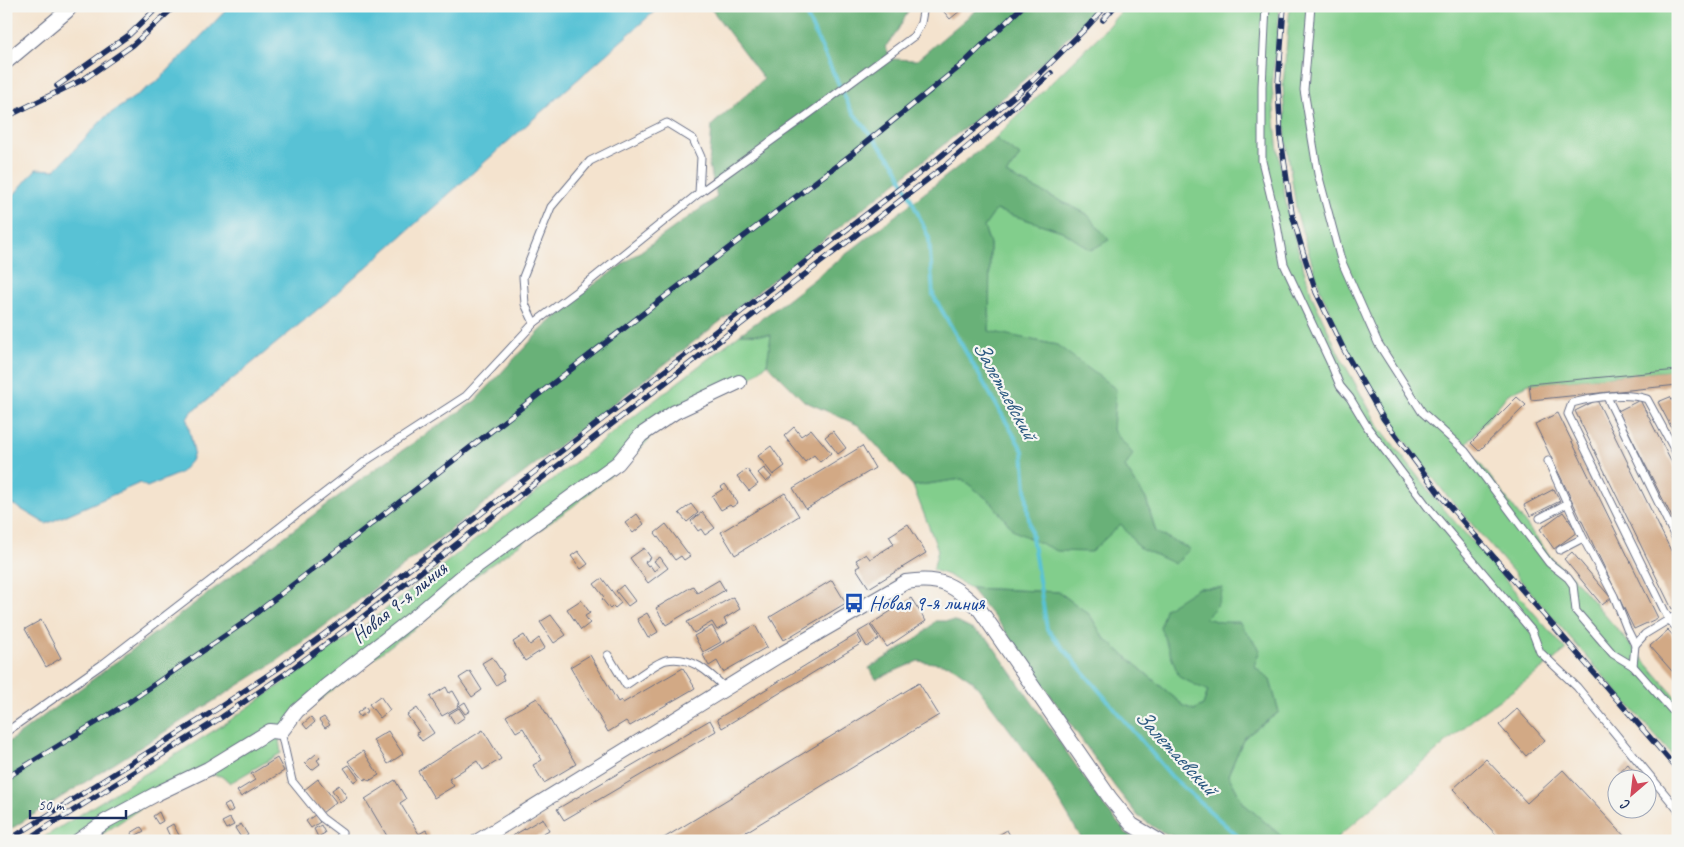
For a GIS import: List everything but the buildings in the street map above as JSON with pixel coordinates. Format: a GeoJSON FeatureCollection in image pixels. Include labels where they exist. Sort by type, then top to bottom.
{"type":"FeatureCollection","features":[{"type":"Feature","properties":{"kind":"street"},"geometry":{"type":"LineString","coordinates":[[6,62],[67,12],[71,6]]}},
{"type":"Feature","properties":{"kind":"street","name":"Новая 9-я линия"},"geometry":{"type":"LineString","coordinates":[[281,732],[297,711],[326,686],[417,615],[464,575],[618,463],[641,435],[675,412],[739,382]]}},
{"type":"Feature","properties":{"kind":"street"},"geometry":{"type":"LineString","coordinates":[[478,841],[778,656],[906,582],[924,580],[942,582],[962,593],[980,610],[1110,798],[1132,824],[1159,841]]}},
{"type":"Feature","properties":{"kind":"street"},"geometry":{"type":"LineString","coordinates":[[78,841],[106,821],[208,769],[270,731],[281,732]]}},
{"type":"Feature","properties":{"kind":"lane"},"geometry":{"type":"LineString","coordinates":[[6,732],[104,663],[367,460],[466,396],[534,323],[581,288],[699,192],[810,114],[914,36],[921,24],[924,6]]}},
{"type":"Feature","properties":{"kind":"lane"},"geometry":{"type":"LineString","coordinates":[[1266,6],[1262,86],[1262,161],[1275,214],[1284,264],[1340,386],[1350,398],[1368,428],[1428,506],[1532,631],[1540,652],[1577,687],[1678,810]]}},
{"type":"Feature","properties":{"kind":"lane"},"geometry":{"type":"LineString","coordinates":[[1311,6],[1304,90],[1318,174],[1341,260],[1378,343],[1422,412],[1465,451],[1549,563],[1568,578],[1573,585],[1576,611],[1613,654],[1633,666],[1678,717]]}},
{"type":"Feature","properties":{"kind":"lane"},"geometry":{"type":"LineString","coordinates":[[534,323],[525,304],[523,277],[551,207],[590,161],[667,123],[693,139],[701,158],[699,192]]}},
{"type":"Feature","properties":{"kind":"lane"},"geometry":{"type":"LineString","coordinates":[[1678,456],[1647,399],[1633,395],[1592,398],[1572,403],[1568,414],[1670,620],[1678,629]]}},
{"type":"Feature","properties":{"kind":"lane"},"geometry":{"type":"LineString","coordinates":[[1607,397],[1678,542]]}},
{"type":"Feature","properties":{"kind":"lane"},"geometry":{"type":"LineString","coordinates":[[1548,460],[1583,538],[1614,596],[1635,645],[1633,666]]}},
{"type":"Feature","properties":{"kind":"lane"},"geometry":{"type":"LineString","coordinates":[[1540,518],[1568,503]]}},
{"type":"Feature","properties":{"kind":"lane"},"geometry":{"type":"LineString","coordinates":[[1560,550],[1583,538]]}},
{"type":"Feature","properties":{"kind":"lane"},"geometry":{"type":"LineString","coordinates":[[1635,645],[1645,634],[1678,614]]}},
{"type":"Feature","properties":{"kind":"lane"},"geometry":{"type":"LineString","coordinates":[[608,655],[626,684],[664,660],[688,660],[708,672],[726,689]]}},
{"type":"Feature","properties":{"kind":"lane"},"geometry":{"type":"LineString","coordinates":[[281,732],[292,781],[322,818],[342,833],[338,841]]}},
{"type":"Feature","properties":{"kind":"green space"},"geometry":{"type":"Polygon","coordinates":[[[709,6],[907,6],[909,10],[895,35],[885,47],[892,59],[917,60],[981,6],[1097,6],[1084,22],[1025,79],[981,115],[726,317],[350,607],[277,661],[6,832],[6,744],[375,469],[475,401],[541,330],[585,291],[717,197],[709,165],[712,125],[764,79],[709,6]]]}},
{"type":"Feature","properties":{"kind":"green space"},"geometry":{"type":"Polygon","coordinates":[[[1126,6],[1280,6],[1272,86],[1277,143],[1288,216],[1312,296],[1340,356],[1378,425],[1436,500],[1566,650],[1478,715],[1337,838],[1337,841],[1287,841],[1244,804],[1228,775],[1244,738],[1279,712],[1270,680],[1254,666],[1220,622],[1205,618],[1223,588],[1198,588],[1186,597],[1208,691],[1203,705],[1194,710],[1184,706],[1103,637],[1090,615],[1059,592],[970,588],[948,575],[933,570],[938,550],[913,486],[962,479],[991,502],[1014,531],[1090,551],[1121,523],[1138,547],[1189,549],[1156,532],[1146,499],[1125,467],[1132,454],[1113,430],[1057,345],[989,332],[990,244],[984,227],[996,210],[1062,231],[1091,249],[1087,214],[1006,174],[1020,156],[995,138],[1100,35],[1126,6]]]}},
{"type":"Feature","properties":{"kind":"green space"},"geometry":{"type":"Polygon","coordinates":[[[1290,6],[1678,6],[1678,370],[1529,384],[1508,394],[1466,445],[1553,560],[1573,578],[1678,700],[1678,762],[1444,492],[1389,420],[1347,348],[1321,292],[1297,214],[1286,141],[1283,86],[1290,6]]]}},
{"type":"Feature","properties":{"kind":"green space"},"geometry":{"type":"Polygon","coordinates":[[[995,138],[1020,156],[1006,174],[1087,214],[1109,240],[1091,250],[1062,231],[996,210],[984,227],[990,244],[989,331],[1057,345],[1116,389],[1113,430],[1133,454],[1125,467],[1146,499],[1156,532],[1190,549],[1175,564],[1138,547],[1121,524],[1091,552],[1057,551],[1014,531],[991,502],[962,479],[913,486],[858,425],[804,401],[767,364],[771,335],[740,334],[786,301],[995,138]]]}},
{"type":"Feature","properties":{"kind":"green space"},"geometry":{"type":"Polygon","coordinates":[[[740,334],[772,335],[767,364],[743,385],[702,403],[651,434],[648,441],[623,465],[572,507],[468,581],[425,621],[301,714],[287,733],[279,740],[281,753],[230,783],[221,776],[207,774],[157,797],[92,841],[38,841],[226,723],[367,624],[740,334]]]}},
{"type":"Feature","properties":{"kind":"green space"},"geometry":{"type":"Polygon","coordinates":[[[970,588],[1059,592],[1090,615],[1103,637],[1184,706],[1194,710],[1203,705],[1208,691],[1179,677],[1160,627],[1165,609],[1198,588],[1223,588],[1217,606],[1205,618],[1221,622],[1239,622],[1260,650],[1254,666],[1270,680],[1279,712],[1244,738],[1228,775],[1244,804],[1287,841],[1184,841],[1158,830],[1138,816],[1115,787],[1002,627],[970,588]]]}},
{"type":"Feature","properties":{"kind":"green space"},"geometry":{"type":"Polygon","coordinates":[[[935,621],[955,621],[988,639],[1104,806],[1126,833],[1138,841],[1083,841],[1045,777],[973,681],[950,665],[918,661],[876,679],[869,668],[921,636],[935,621]]]}},
{"type":"Feature","properties":{"kind":"water"},"geometry":{"type":"Polygon","coordinates":[[[230,6],[664,6],[656,10],[334,296],[191,412],[187,419],[194,452],[191,461],[180,473],[147,487],[140,483],[46,524],[14,505],[6,504],[6,204],[36,169],[55,170],[104,118],[159,80],[230,6]]]}},
{"type":"Feature","properties":{"kind":"waterway","name":"Залетаевский"},"geometry":{"type":"LineString","coordinates":[[802,6],[851,110],[896,166],[929,238],[933,295],[1023,451],[1028,513],[1047,629],[1172,777],[1243,841]]}},
{"type":"Feature","properties":{"kind":"railway"},"geometry":{"type":"LineString","coordinates":[[57,86],[129,35],[159,6]]}},
{"type":"Feature","properties":{"kind":"railway"},"geometry":{"type":"LineString","coordinates":[[6,117],[84,79],[133,45],[175,6]]}},
{"type":"Feature","properties":{"kind":"railway"},"geometry":{"type":"LineString","coordinates":[[6,778],[123,706],[242,624],[852,154],[964,63],[1023,6]]}},
{"type":"Feature","properties":{"kind":"railway"},"geometry":{"type":"LineString","coordinates":[[7,841],[217,709],[280,667],[354,612],[935,161],[1030,83],[1106,6]]}},
{"type":"Feature","properties":{"kind":"railway"},"geometry":{"type":"LineString","coordinates":[[1103,20],[1115,6]]}},
{"type":"Feature","properties":{"kind":"railway"},"geometry":{"type":"LineString","coordinates":[[1284,6],[1278,85],[1281,140],[1292,214],[1316,292],[1344,350],[1383,418],[1441,496],[1678,770]]}},
{"type":"Feature","properties":{"kind":"railway"},"geometry":{"type":"LineString","coordinates":[[25,841],[222,717],[360,619],[941,169],[1051,73]]}},
{"type":"Feature","properties":{"kind":"place","name":"Новая 9-я линия"},"geometry":{"type":"Point","coordinates":[854,603]}}]}
